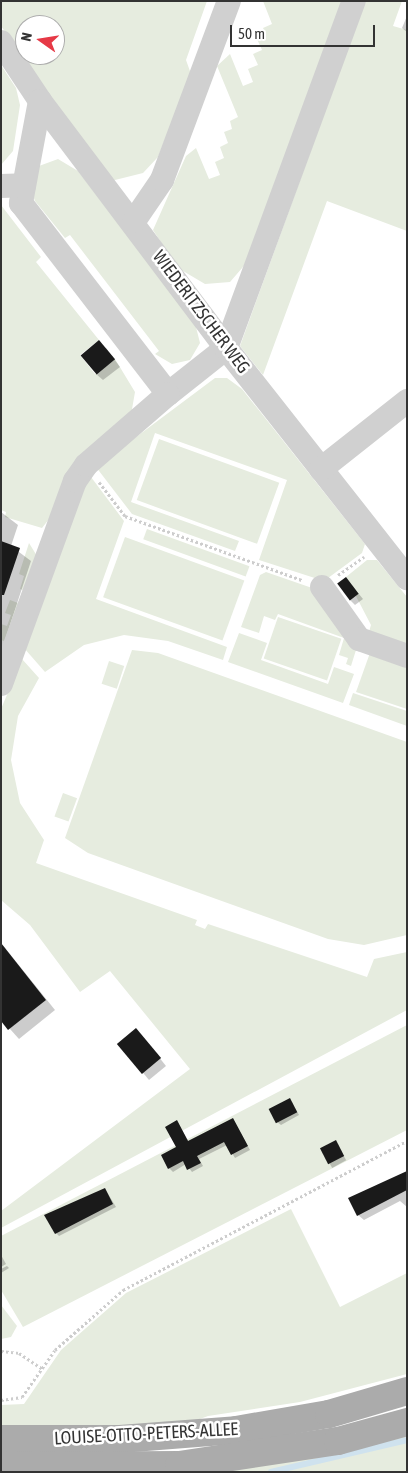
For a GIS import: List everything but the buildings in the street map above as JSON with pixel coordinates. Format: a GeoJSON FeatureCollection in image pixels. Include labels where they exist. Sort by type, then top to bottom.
{"type":"FeatureCollection","features":[{"type":"Feature","properties":{"kind":"main road","name":"LOUISE-OTTO-PETERS-ALLEE"},"geometry":{"type":"LineString","coordinates":[[1,1439],[120,1439],[236,1430],[328,1414],[407,1391]]}},
{"type":"Feature","properties":{"kind":"main road","name":"LOUISE-OTTO-PETERS-ALLEE"},"geometry":{"type":"LineString","coordinates":[[1,1466],[180,1465],[329,1442],[407,1422]]}},
{"type":"Feature","properties":{"kind":"lane"},"geometry":{"type":"LineString","coordinates":[[134,222],[162,180],[229,1]]}},
{"type":"Feature","properties":{"kind":"lane"},"geometry":{"type":"LineString","coordinates":[[1,684],[66,500],[86,465],[168,394],[226,348],[354,1]]}},
{"type":"Feature","properties":{"kind":"lane","name":"WIEDERITZSCHER WEG"},"geometry":{"type":"LineString","coordinates":[[1,42],[40,101],[134,222],[226,348],[407,578]]}},
{"type":"Feature","properties":{"kind":"lane"},"geometry":{"type":"LineString","coordinates":[[40,101],[13,186],[21,203],[168,394]]}},
{"type":"Feature","properties":{"kind":"lane"},"geometry":{"type":"LineString","coordinates":[[321,469],[407,401]]}},
{"type":"Feature","properties":{"kind":"lane"},"geometry":{"type":"LineString","coordinates":[[322,587],[360,639],[407,656]]}},
{"type":"Feature","properties":{"kind":"path"},"geometry":{"type":"LineString","coordinates":[[86,465],[125,516],[322,587],[380,545]]}},
{"type":"Feature","properties":{"kind":"path"},"geometry":{"type":"LineString","coordinates":[[1,1400],[22,1397],[81,1323],[123,1290],[407,1141]]}},
{"type":"Feature","properties":{"kind":"path"},"geometry":{"type":"LineString","coordinates":[[1,1351],[19,1353],[43,1369]]}},
{"type":"Feature","properties":{"kind":"shaded area"},"geometry":{"type":"Polygon","coordinates":[[[1,1],[207,1],[186,60],[191,74],[158,157],[143,173],[111,181],[29,65],[65,65],[65,15],[15,15],[15,46],[1,26],[1,1]]]}},
{"type":"Feature","properties":{"kind":"shaded area"},"geometry":{"type":"Polygon","coordinates":[[[263,1],[343,1],[249,260],[230,282],[205,284],[178,268],[153,230],[186,156],[196,148],[209,179],[220,175],[215,162],[224,158],[220,147],[228,143],[224,132],[232,129],[230,121],[238,117],[217,66],[230,54],[243,86],[253,82],[248,69],[258,65],[253,54],[262,50],[257,39],[266,35],[263,28],[272,24],[263,1]]]}},
{"type":"Feature","properties":{"kind":"shaded area"},"geometry":{"type":"Polygon","coordinates":[[[365,1],[402,1],[393,26],[407,30],[407,231],[327,201],[263,375],[240,346],[365,1]]]}},
{"type":"Feature","properties":{"kind":"shaded area"},"geometry":{"type":"Polygon","coordinates":[[[1,65],[16,88],[20,105],[13,151],[1,165],[1,65]]]}},
{"type":"Feature","properties":{"kind":"shaded area"},"geometry":{"type":"Polygon","coordinates":[[[58,159],[78,171],[195,323],[200,343],[190,360],[172,364],[155,354],[159,351],[70,235],[65,238],[35,201],[31,191],[39,166],[58,159]]]}},
{"type":"Feature","properties":{"kind":"shaded area"},"geometry":{"type":"Polygon","coordinates":[[[1,205],[41,257],[36,262],[99,340],[80,355],[95,374],[115,359],[135,392],[131,415],[42,528],[5,517],[6,512],[1,510],[1,205]]]}},
{"type":"Feature","properties":{"kind":"shaded area"},"geometry":{"type":"Polygon","coordinates":[[[215,378],[227,378],[242,389],[365,544],[362,553],[324,581],[259,560],[287,480],[155,433],[131,502],[239,541],[235,551],[132,514],[96,467],[215,378]]]}},
{"type":"Feature","properties":{"kind":"shaded area"},"geometry":{"type":"Polygon","coordinates":[[[159,439],[279,483],[257,544],[137,500],[159,439]]]}},
{"type":"Feature","properties":{"kind":"shaded area"},"geometry":{"type":"Polygon","coordinates":[[[91,477],[124,521],[96,599],[227,647],[223,660],[168,641],[124,635],[84,645],[45,672],[24,648],[73,503],[91,477]]]}},
{"type":"Feature","properties":{"kind":"shaded area"},"geometry":{"type":"Polygon","coordinates":[[[147,529],[249,566],[246,577],[143,539],[147,529]]]}},
{"type":"Feature","properties":{"kind":"shaded area"},"geometry":{"type":"Polygon","coordinates":[[[125,537],[244,580],[222,641],[103,597],[125,537]]]}},
{"type":"Feature","properties":{"kind":"shaded area"},"geometry":{"type":"Polygon","coordinates":[[[29,543],[37,556],[25,591],[20,589],[24,576],[19,574],[29,543]]]}},
{"type":"Feature","properties":{"kind":"shaded area"},"geometry":{"type":"Polygon","coordinates":[[[367,560],[377,560],[407,597],[407,651],[367,638],[371,625],[346,577],[367,560]]]}},
{"type":"Feature","properties":{"kind":"shaded area"},"geometry":{"type":"Polygon","coordinates":[[[266,572],[315,589],[356,650],[351,666],[346,664],[348,658],[339,655],[344,638],[278,614],[275,620],[264,616],[259,633],[241,627],[260,575],[266,572]]]}},
{"type":"Feature","properties":{"kind":"shaded area"},"geometry":{"type":"Polygon","coordinates":[[[20,598],[7,642],[1,640],[1,624],[7,626],[11,615],[5,613],[10,600],[18,603],[20,598]]]}},
{"type":"Feature","properties":{"kind":"shaded area"},"geometry":{"type":"Polygon","coordinates":[[[278,617],[341,639],[327,680],[264,659],[278,617]]]}},
{"type":"Feature","properties":{"kind":"shaded area"},"geometry":{"type":"Polygon","coordinates":[[[239,633],[267,643],[261,660],[328,684],[334,667],[354,674],[343,703],[228,662],[239,633]]]}},
{"type":"Feature","properties":{"kind":"shaded area"},"geometry":{"type":"Polygon","coordinates":[[[132,650],[158,653],[407,742],[407,935],[364,945],[328,939],[88,853],[65,838],[132,650]]]}},
{"type":"Feature","properties":{"kind":"shaded area"},"geometry":{"type":"Polygon","coordinates":[[[371,650],[407,663],[407,709],[356,692],[371,650]]]}},
{"type":"Feature","properties":{"kind":"shaded area"},"geometry":{"type":"Polygon","coordinates":[[[22,659],[39,678],[18,716],[11,760],[20,803],[44,840],[36,863],[197,920],[195,925],[205,929],[208,924],[367,977],[374,959],[407,952],[407,1010],[1,1228],[1,1211],[190,1069],[110,971],[80,992],[30,925],[1,900],[1,709],[22,659]]]}},
{"type":"Feature","properties":{"kind":"shaded area"},"geometry":{"type":"Polygon","coordinates":[[[109,661],[124,666],[117,689],[102,684],[109,661]]]}},
{"type":"Feature","properties":{"kind":"shaded area"},"geometry":{"type":"Polygon","coordinates":[[[353,693],[407,711],[407,726],[349,705],[353,693]]]}},
{"type":"Feature","properties":{"kind":"shaded area"},"geometry":{"type":"Polygon","coordinates":[[[63,793],[77,798],[69,822],[54,816],[63,793]]]}},
{"type":"Feature","properties":{"kind":"shaded area"},"geometry":{"type":"Polygon","coordinates":[[[407,1025],[407,1130],[23,1327],[1,1290],[1,1236],[407,1025]]]}},
{"type":"Feature","properties":{"kind":"shaded area"},"geometry":{"type":"Polygon","coordinates":[[[291,1209],[340,1307],[407,1273],[407,1374],[300,1402],[208,1416],[181,1426],[1,1429],[1,1405],[24,1404],[61,1350],[126,1293],[291,1209]]]}},
{"type":"Feature","properties":{"kind":"shaded area"},"geometry":{"type":"Polygon","coordinates":[[[1,1305],[17,1326],[11,1337],[1,1339],[1,1305]]]}},
{"type":"Feature","properties":{"kind":"shaded area"},"geometry":{"type":"Polygon","coordinates":[[[407,1433],[407,1472],[207,1472],[407,1433]]]}},
{"type":"Feature","properties":{"kind":"waterway"},"geometry":{"type":"LineString","coordinates":[[271,1472],[407,1440]]}}]}
